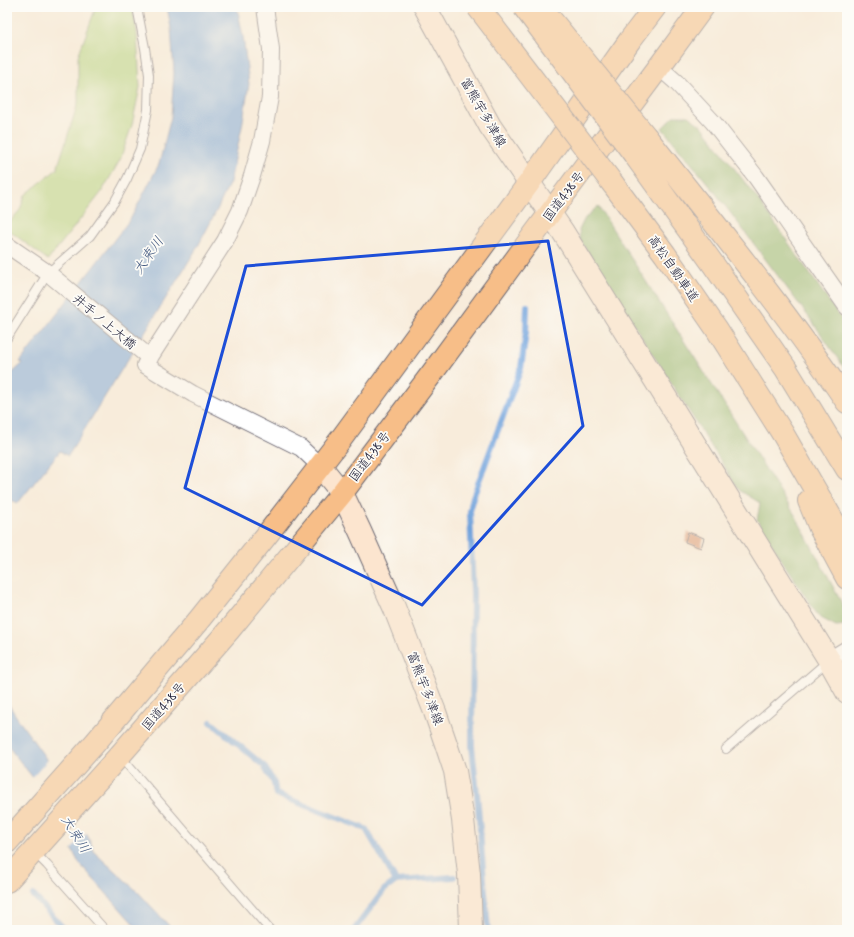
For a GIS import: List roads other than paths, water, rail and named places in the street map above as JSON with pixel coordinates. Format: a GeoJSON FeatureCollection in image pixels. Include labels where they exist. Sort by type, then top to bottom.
{"type":"FeatureCollection","features":[{"type":"Feature","properties":{"kind":"highway","name":"高松自動車道"},"geometry":{"type":"LineString","coordinates":[[478,7],[666,254],[712,322],[783,434],[847,544]]}},
{"type":"Feature","properties":{"kind":"highway"},"geometry":{"type":"LineString","coordinates":[[524,7],[641,146],[753,271],[847,402]]}},
{"type":"Feature","properties":{"kind":"highway"},"geometry":{"type":"LineString","coordinates":[[541,7],[641,146],[713,264],[786,369],[847,469]]}},
{"type":"Feature","properties":{"kind":"highway"},"geometry":{"type":"LineString","coordinates":[[12,832],[95,743],[198,622],[266,536],[346,433],[529,183],[655,7]]}},
{"type":"Feature","properties":{"kind":"highway","name":"国道438号"},"geometry":{"type":"LineString","coordinates":[[7,882],[229,630],[342,493],[703,7]]}},
{"type":"Feature","properties":{"kind":"highway"},"geometry":{"type":"LineString","coordinates":[[783,434],[820,528],[847,578]]}},
{"type":"Feature","properties":{"kind":"main road","name":"富熊宇多津線"},"geometry":{"type":"LineString","coordinates":[[425,7],[490,126],[564,232],[838,654],[847,692]]}},
{"type":"Feature","properties":{"kind":"main road","name":"富熊宇多津線"},"geometry":{"type":"LineString","coordinates":[[320,466],[342,493],[394,607],[435,712],[455,771],[463,820],[469,874],[471,930]]}},
{"type":"Feature","properties":{"kind":"street"},"geometry":{"type":"LineString","coordinates":[[265,7],[271,49],[270,96],[262,141],[252,176],[240,211],[225,241],[147,356],[145,365],[193,394],[301,448],[320,466]]}},
{"type":"Feature","properties":{"kind":"street"},"geometry":{"type":"LineString","coordinates":[[659,67],[676,82],[713,122],[756,177],[847,307]]}},
{"type":"Feature","properties":{"kind":"street","name":"井手ノ上大橋"},"geometry":{"type":"LineString","coordinates":[[7,245],[48,273],[147,356]]}},
{"type":"Feature","properties":{"kind":"lane"},"geometry":{"type":"LineString","coordinates":[[7,338],[48,273],[90,236],[115,201],[128,179],[140,149],[148,110],[149,75],[137,7]]}},
{"type":"Feature","properties":{"kind":"lane"},"geometry":{"type":"LineString","coordinates":[[726,749],[838,654]]}},
{"type":"Feature","properties":{"kind":"lane"},"geometry":{"type":"LineString","coordinates":[[117,758],[270,930]]}},
{"type":"Feature","properties":{"kind":"lane"},"geometry":{"type":"LineString","coordinates":[[36,849],[47,865],[105,930]]}},
{"type":"Feature","properties":{"kind":"water","name":"大束川"},"geometry":{"type":"Polygon","coordinates":[[[167,7],[237,7],[243,36],[249,84],[242,127],[230,182],[197,248],[68,456],[60,451],[18,503],[9,499],[7,502],[7,378],[22,364],[20,362],[131,218],[159,164],[171,117],[174,73],[171,28],[167,7]]]}},
{"type":"Feature","properties":{"kind":"water","name":"大束川"},"geometry":{"type":"Polygon","coordinates":[[[7,702],[72,799],[95,853],[138,892],[173,930],[139,930],[79,863],[34,779],[7,745],[7,702]]]}},
{"type":"Feature","properties":{"kind":"waterway"},"geometry":{"type":"LineString","coordinates":[[488,930],[472,746],[473,593],[470,511],[473,497],[521,368],[526,332],[527,306]]}},
{"type":"Feature","properties":{"kind":"waterway"},"geometry":{"type":"LineString","coordinates":[[211,722],[264,766],[274,783],[276,794],[366,829],[396,881]]}},
{"type":"Feature","properties":{"kind":"waterway"},"geometry":{"type":"LineString","coordinates":[[354,930],[384,890],[396,881],[454,877]]}},
{"type":"Feature","properties":{"kind":"waterway"},"geometry":{"type":"LineString","coordinates":[[33,895],[65,930]]}}]}
